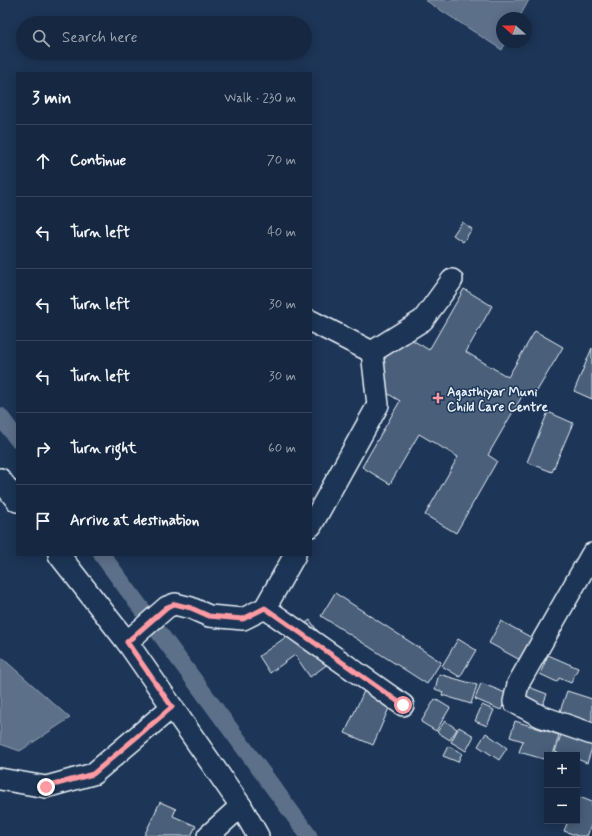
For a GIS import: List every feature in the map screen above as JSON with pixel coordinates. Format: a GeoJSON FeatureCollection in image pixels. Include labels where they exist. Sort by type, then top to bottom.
{"type":"FeatureCollection","features":[{"type":"Feature","properties":{"kind":"street"},"geometry":{"type":"LineString","coordinates":[[372,352],[423,320],[452,280]]}},
{"type":"Feature","properties":{"kind":"street"},"geometry":{"type":"LineString","coordinates":[[312,322],[372,352]]}},
{"type":"Feature","properties":{"kind":"street"},"geometry":{"type":"LineString","coordinates":[[312,524],[378,406],[372,352]]}},
{"type":"Feature","properties":{"kind":"street"},"geometry":{"type":"LineString","coordinates":[[0,479],[16,499]]}},
{"type":"Feature","properties":{"kind":"street"},"geometry":{"type":"LineString","coordinates":[[592,554],[518,684],[514,702],[540,716],[592,734]]}},
{"type":"Feature","properties":{"kind":"street"},"geometry":{"type":"LineString","coordinates":[[60,556],[127,642],[241,806],[258,836]]}},
{"type":"Feature","properties":{"kind":"street"},"geometry":{"type":"LineString","coordinates":[[127,642],[167,607],[175,604],[191,608],[209,616],[243,619],[265,608],[294,556]]}},
{"type":"Feature","properties":{"kind":"street"},"geometry":{"type":"LineString","coordinates":[[265,608],[403,705]]}},
{"type":"Feature","properties":{"kind":"street"},"geometry":{"type":"LineString","coordinates":[[0,779],[46,787],[93,774],[172,707]]}},
{"type":"Feature","properties":{"kind":"street"},"geometry":{"type":"LineString","coordinates":[[208,836],[241,806]]}},
{"type":"Feature","properties":{"kind":"water"},"geometry":{"type":"Polygon","coordinates":[[[425,0],[529,0],[522,12],[496,12],[496,46],[425,0]]]}},
{"type":"Feature","properties":{"kind":"water"},"geometry":{"type":"Polygon","coordinates":[[[0,656],[70,718],[20,751],[0,744],[0,656]]]}},
{"type":"Feature","properties":{"kind":"building"},"geometry":{"type":"Polygon","coordinates":[[[462,222],[472,229],[463,242],[453,235],[462,222]]]}},
{"type":"Feature","properties":{"kind":"building"},"geometry":{"type":"Polygon","coordinates":[[[464,289],[492,306],[466,352],[508,377],[535,331],[563,347],[534,396],[525,391],[488,455],[497,461],[456,533],[425,515],[458,457],[419,434],[390,484],[362,467],[400,401],[382,390],[378,375],[387,354],[409,338],[429,350],[464,289]]]}},
{"type":"Feature","properties":{"kind":"building"},"geometry":{"type":"Polygon","coordinates":[[[592,348],[592,399],[574,391],[592,348]]]}},
{"type":"Feature","properties":{"kind":"building"},"geometry":{"type":"Polygon","coordinates":[[[548,412],[573,423],[552,472],[527,462],[548,412]]]}},
{"type":"Feature","properties":{"kind":"building"},"geometry":{"type":"Polygon","coordinates":[[[335,593],[441,662],[427,684],[321,616],[335,593]]]}},
{"type":"Feature","properties":{"kind":"building"},"geometry":{"type":"Polygon","coordinates":[[[310,620],[336,658],[310,677],[295,655],[270,673],[259,656],[310,620]]]}},
{"type":"Feature","properties":{"kind":"building"},"geometry":{"type":"Polygon","coordinates":[[[501,621],[534,639],[522,661],[489,643],[501,621]]]}},
{"type":"Feature","properties":{"kind":"building"},"geometry":{"type":"Polygon","coordinates":[[[458,639],[476,650],[460,677],[442,666],[458,639]]]}},
{"type":"Feature","properties":{"kind":"building"},"geometry":{"type":"Polygon","coordinates":[[[548,655],[578,668],[571,683],[559,678],[557,682],[540,674],[548,655]]]}},
{"type":"Feature","properties":{"kind":"building"},"geometry":{"type":"Polygon","coordinates":[[[439,674],[477,685],[471,704],[442,695],[443,692],[435,689],[439,674]]]}},
{"type":"Feature","properties":{"kind":"building"},"geometry":{"type":"Polygon","coordinates":[[[367,679],[396,692],[373,745],[345,733],[364,691],[362,690],[367,679]]]}},
{"type":"Feature","properties":{"kind":"building"},"geometry":{"type":"Polygon","coordinates":[[[481,683],[508,694],[501,710],[475,699],[481,683]]]}},
{"type":"Feature","properties":{"kind":"building"},"geometry":{"type":"Polygon","coordinates":[[[526,686],[547,694],[541,710],[520,701],[526,686]]]}},
{"type":"Feature","properties":{"kind":"building"},"geometry":{"type":"Polygon","coordinates":[[[567,691],[592,699],[592,720],[589,728],[558,717],[567,691]]]}},
{"type":"Feature","properties":{"kind":"building"},"geometry":{"type":"Polygon","coordinates":[[[435,699],[450,708],[436,731],[421,722],[435,699]]]}},
{"type":"Feature","properties":{"kind":"building"},"geometry":{"type":"Polygon","coordinates":[[[482,705],[494,710],[487,726],[475,721],[482,705]]]}},
{"type":"Feature","properties":{"kind":"building"},"geometry":{"type":"Polygon","coordinates":[[[445,721],[457,729],[450,740],[437,732],[445,721]]]}},
{"type":"Feature","properties":{"kind":"building"},"geometry":{"type":"Polygon","coordinates":[[[515,721],[559,735],[554,752],[544,752],[544,759],[519,752],[523,741],[510,737],[515,721]]]}},
{"type":"Feature","properties":{"kind":"building"},"geometry":{"type":"Polygon","coordinates":[[[564,726],[592,735],[592,748],[587,763],[580,760],[580,752],[555,752],[564,726]]]}},
{"type":"Feature","properties":{"kind":"building"},"geometry":{"type":"Polygon","coordinates":[[[459,727],[474,736],[466,751],[451,742],[459,727]]]}},
{"type":"Feature","properties":{"kind":"building"},"geometry":{"type":"Polygon","coordinates":[[[486,733],[507,748],[499,760],[478,746],[486,733]]]}},
{"type":"Feature","properties":{"kind":"building"},"geometry":{"type":"Polygon","coordinates":[[[448,746],[462,753],[458,762],[443,756],[448,746]]]}},
{"type":"Feature","properties":{"kind":"building"},"geometry":{"type":"Polygon","coordinates":[[[580,797],[592,802],[592,823],[587,836],[578,836],[564,831],[567,824],[580,824],[580,797]]]}},
{"type":"Feature","properties":{"kind":"building"},"geometry":{"type":"Polygon","coordinates":[[[160,802],[176,809],[173,816],[196,826],[191,836],[144,836],[160,802]]]}},
{"type":"Feature","properties":{"kind":"waterway"},"geometry":{"type":"LineString","coordinates":[[0,416],[16,438]]}},
{"type":"Feature","properties":{"kind":"waterway"},"geometry":{"type":"LineString","coordinates":[[103,556],[309,836]]}},
{"type":"Feature","properties":{"kind":"place","name":"Agasthiyar Muni Child Care Centre"},"geometry":{"type":"Point","coordinates":[438,398]}},
{"type":"Feature","properties":{"kind":"route"},"geometry":{"type":"LineString","coordinates":[[46,787],[93,774],[172,707],[127,642],[167,607],[175,604],[191,608],[209,616],[243,619],[265,608],[403,705]]}}]}
